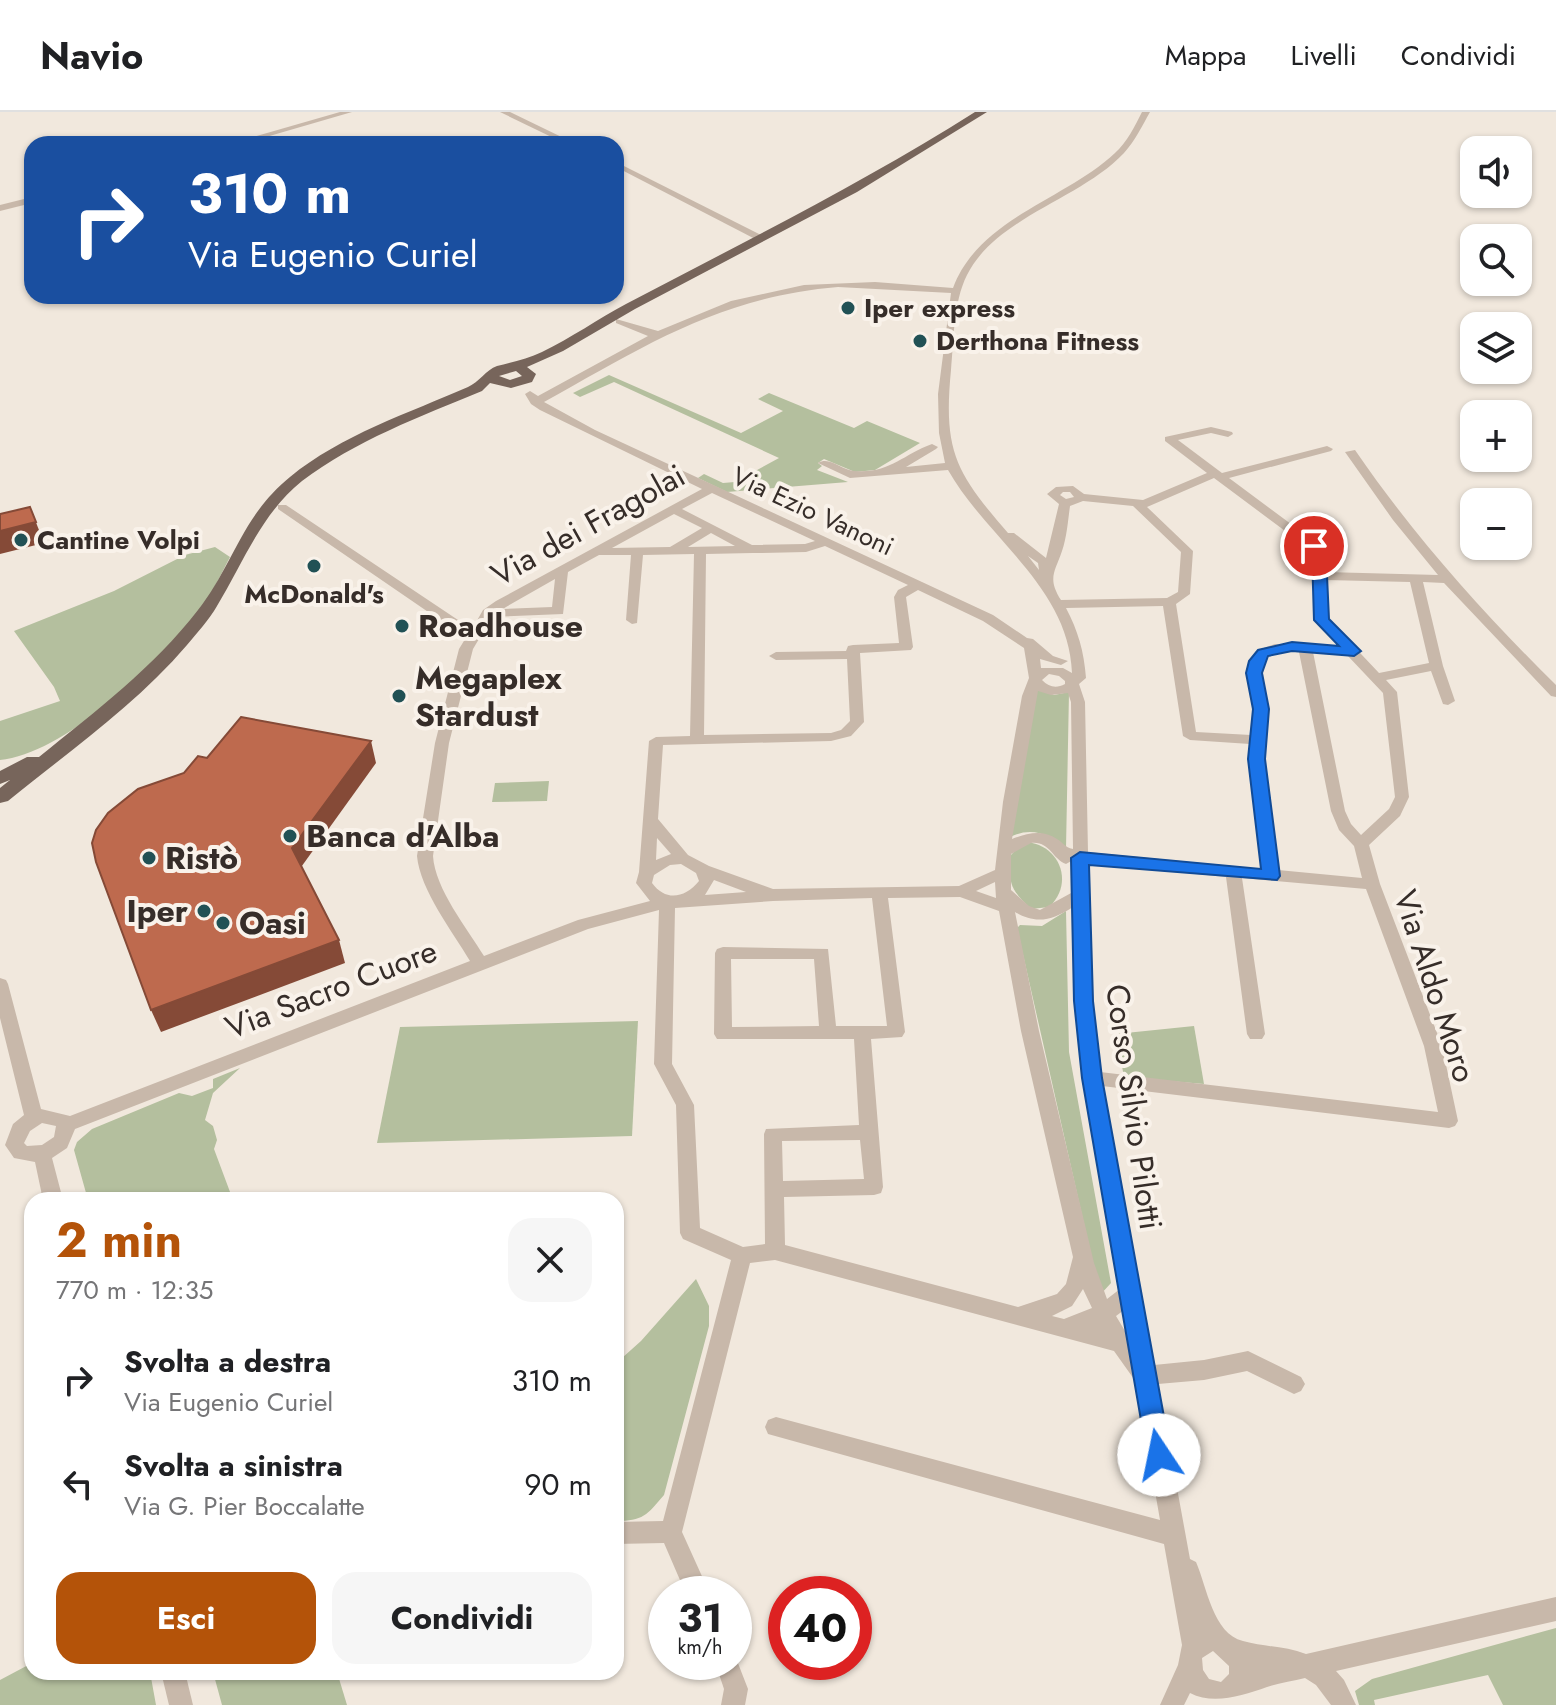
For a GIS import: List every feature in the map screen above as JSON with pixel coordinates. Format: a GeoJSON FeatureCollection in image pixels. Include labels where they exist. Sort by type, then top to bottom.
{"type":"FeatureCollection","features":[{"type":"Feature","properties":{"kind":"main road"},"geometry":{"type":"LineString","coordinates":[[0,798],[135,689],[179,644],[208,608],[258,518],[296,479],[318,463],[398,421],[467,392],[498,370],[550,352],[910,159],[982,112]]}},
{"type":"Feature","properties":{"kind":"main road"},"geometry":{"type":"LineString","coordinates":[[467,392],[518,383],[530,375],[550,352]]}},
{"type":"Feature","properties":{"kind":"main road"},"geometry":{"type":"LineString","coordinates":[[512,367],[526,370],[530,375]]}},
{"type":"Feature","properties":{"kind":"main road"},"geometry":{"type":"LineString","coordinates":[[492,376],[495,381],[505,384]]}},
{"type":"Feature","properties":{"kind":"main road"},"geometry":{"type":"LineString","coordinates":[[0,778],[71,738]]}},
{"type":"Feature","properties":{"kind":"street"},"geometry":{"type":"LineString","coordinates":[[262,136],[348,112]]}},
{"type":"Feature","properties":{"kind":"street"},"geometry":{"type":"LineString","coordinates":[[504,112],[555,136]]}},
{"type":"Feature","properties":{"kind":"street","name":"Corso Silvio Pilotti"},"geometry":{"type":"LineString","coordinates":[[1146,112],[1120,153],[1011,226],[968,266],[955,291],[944,417],[947,453],[962,483],[1026,558],[1054,598],[1075,640],[1080,665],[1079,678],[1072,683],[1078,702],[1083,1001],[1092,1078],[1174,1535],[1211,1677]]}},
{"type":"Feature","properties":{"kind":"street"},"geometry":{"type":"LineString","coordinates":[[624,168],[762,239]]}},
{"type":"Feature","properties":{"kind":"street"},"geometry":{"type":"LineString","coordinates":[[0,208],[24,202]]}},
{"type":"Feature","properties":{"kind":"street"},"geometry":{"type":"LineString","coordinates":[[530,375],[527,387],[532,398],[729,302],[814,285],[873,284],[955,291]]}},
{"type":"Feature","properties":{"kind":"street"},"geometry":{"type":"LineString","coordinates":[[619,321],[659,334]]}},
{"type":"Feature","properties":{"kind":"street","name":"Via Ezio Vanoni"},"geometry":{"type":"LineString","coordinates":[[505,384],[591,432],[988,618],[1049,659],[1061,661]]}},
{"type":"Feature","properties":{"kind":"street"},"geometry":{"type":"LineString","coordinates":[[1228,434],[1211,430],[1183,433],[1169,439],[1318,550],[1322,620],[1390,692],[1402,797],[1395,812],[1361,844]]}},
{"type":"Feature","properties":{"kind":"street"},"geometry":{"type":"LineString","coordinates":[[887,472],[932,447]]}},
{"type":"Feature","properties":{"kind":"street"},"geometry":{"type":"LineString","coordinates":[[1026,558],[1045,566],[1057,545],[1065,502],[1057,499],[1054,492],[1069,488],[1077,490],[1081,497],[1138,505],[1197,479],[1327,449]]}},
{"type":"Feature","properties":{"kind":"street"},"geometry":{"type":"LineString","coordinates":[[1351,452],[1445,579],[1556,693]]}},
{"type":"Feature","properties":{"kind":"street"},"geometry":{"type":"LineString","coordinates":[[824,463],[850,475],[954,466]]}},
{"type":"Feature","properties":{"kind":"street","name":"Via dei Fragolai"},"geometry":{"type":"LineString","coordinates":[[481,965],[432,883],[425,856],[450,704],[466,649],[488,613],[710,489]]}},
{"type":"Feature","properties":{"kind":"street"},"geometry":{"type":"LineString","coordinates":[[1054,598],[1169,602],[1184,594],[1187,551],[1138,505]]}},
{"type":"Feature","properties":{"kind":"street"},"geometry":{"type":"LineString","coordinates":[[282,507],[458,626],[477,628]]}},
{"type":"Feature","properties":{"kind":"street"},"geometry":{"type":"LineString","coordinates":[[673,509],[751,549]]}},
{"type":"Feature","properties":{"kind":"street"},"geometry":{"type":"LineString","coordinates":[[673,551],[711,528]]}},
{"type":"Feature","properties":{"kind":"street"},"geometry":{"type":"LineString","coordinates":[[594,553],[806,548],[825,542]]}},
{"type":"Feature","properties":{"kind":"street"},"geometry":{"type":"LineString","coordinates":[[1026,558],[1057,545]]}},
{"type":"Feature","properties":{"kind":"street"},"geometry":{"type":"LineString","coordinates":[[697,740],[700,550]]}},
{"type":"Feature","properties":{"kind":"street"},"geometry":{"type":"LineString","coordinates":[[632,620],[637,552]]}},
{"type":"Feature","properties":{"kind":"street","name":"Corso Silvio Pilotti"},"geometry":{"type":"LineString","coordinates":[[1045,566],[1054,598]]}},
{"type":"Feature","properties":{"kind":"street"},"geometry":{"type":"LineString","coordinates":[[488,613],[558,611],[562,570]]}},
{"type":"Feature","properties":{"kind":"street"},"geometry":{"type":"LineString","coordinates":[[1321,576],[1445,579]]}},
{"type":"Feature","properties":{"kind":"street"},"geometry":{"type":"LineString","coordinates":[[1416,579],[1436,666],[1448,701]]}},
{"type":"Feature","properties":{"kind":"street"},"geometry":{"type":"LineString","coordinates":[[703,870],[707,882],[700,894],[676,902],[649,893],[646,877],[653,823],[656,741],[831,737],[846,733],[857,722],[853,649],[906,647],[900,597],[916,586]]}},
{"type":"Feature","properties":{"kind":"street"},"geometry":{"type":"LineString","coordinates":[[1169,602],[1190,736],[1259,740]]}},
{"type":"Feature","properties":{"kind":"street"},"geometry":{"type":"LineString","coordinates":[[1075,640],[1069,655],[1041,674],[1029,696],[1003,852],[1004,891],[1081,1252],[1093,1294],[1120,1343],[1144,1376],[1204,1370],[1248,1361],[1294,1384]]}},
{"type":"Feature","properties":{"kind":"street"},"geometry":{"type":"LineString","coordinates":[[1028,642],[1041,674],[1039,686],[1053,692],[1064,691],[1072,683],[1067,674],[1041,674]]}},
{"type":"Feature","properties":{"kind":"street"},"geometry":{"type":"LineString","coordinates":[[1271,876],[1256,759],[1261,709],[1254,673],[1257,661],[1263,653],[1275,648],[1354,651]]}},
{"type":"Feature","properties":{"kind":"street","name":"Via Aldo Moro"},"geometry":{"type":"LineString","coordinates":[[1092,1078],[1449,1121],[1433,1046],[1372,884],[1361,844],[1344,826],[1338,811],[1305,648]]}},
{"type":"Feature","properties":{"kind":"street"},"geometry":{"type":"LineString","coordinates":[[776,656],[853,655]]}},
{"type":"Feature","properties":{"kind":"street"},"geometry":{"type":"LineString","coordinates":[[1378,677],[1436,666]]}},
{"type":"Feature","properties":{"kind":"street"},"geometry":{"type":"LineString","coordinates":[[653,823],[683,859],[703,870],[773,895]]}},
{"type":"Feature","properties":{"kind":"street"},"geometry":{"type":"LineString","coordinates":[[961,891],[1004,891],[1019,908],[1037,917],[1053,913],[1080,888],[1061,852],[1051,842],[1035,837],[1020,840],[1003,852]]}},
{"type":"Feature","properties":{"kind":"street"},"geometry":{"type":"LineString","coordinates":[[1061,852],[1080,858],[1372,884]]}},
{"type":"Feature","properties":{"kind":"street"},"geometry":{"type":"LineString","coordinates":[[646,877],[667,860],[683,859]]}},
{"type":"Feature","properties":{"kind":"street"},"geometry":{"type":"LineString","coordinates":[[1233,872],[1256,1034]]}},
{"type":"Feature","properties":{"kind":"street","name":"Via Sacro Cuore"},"geometry":{"type":"LineString","coordinates":[[618,913],[646,877]]}},
{"type":"Feature","properties":{"kind":"street"},"geometry":{"type":"LineString","coordinates":[[961,891],[1004,891]]}},
{"type":"Feature","properties":{"kind":"street","name":"Via Sacro Cuore"},"geometry":{"type":"LineString","coordinates":[[66,1125],[618,913],[676,902],[773,895],[961,891]]}},
{"type":"Feature","properties":{"kind":"street"},"geometry":{"type":"LineString","coordinates":[[828,1033],[822,953],[723,953],[723,1034],[862,1033],[896,1032],[879,892]]}},
{"type":"Feature","properties":{"kind":"street"},"geometry":{"type":"LineString","coordinates":[[676,902],[663,1064],[685,1105],[690,1233],[742,1256],[775,1251],[1120,1343]]}},
{"type":"Feature","properties":{"kind":"street"},"geometry":{"type":"LineString","coordinates":[[0,984],[34,1118]]}},
{"type":"Feature","properties":{"kind":"street"},"geometry":{"type":"LineString","coordinates":[[774,1189],[874,1187],[862,1033]]}},
{"type":"Feature","properties":{"kind":"street"},"geometry":{"type":"LineString","coordinates":[[51,1115],[63,1120],[66,1125],[62,1141],[42,1154],[21,1153],[7,1148],[21,1127],[34,1118],[51,1115]]}},
{"type":"Feature","properties":{"kind":"street"},"geometry":{"type":"LineString","coordinates":[[775,1251],[773,1134],[869,1132]]}},
{"type":"Feature","properties":{"kind":"street"},"geometry":{"type":"LineString","coordinates":[[42,1154],[51,1192]]}},
{"type":"Feature","properties":{"kind":"street"},"geometry":{"type":"LineString","coordinates":[[1019,1314],[1052,1307],[1069,1298],[1077,1285],[1081,1252]]}},
{"type":"Feature","properties":{"kind":"street"},"geometry":{"type":"LineString","coordinates":[[690,1576],[671,1532],[742,1256]]}},
{"type":"Feature","properties":{"kind":"street"},"geometry":{"type":"LineString","coordinates":[[1066,1327],[1104,1313],[1129,1294]]}},
{"type":"Feature","properties":{"kind":"street"},"geometry":{"type":"LineString","coordinates":[[776,1427],[1174,1535]]}},
{"type":"Feature","properties":{"kind":"street"},"geometry":{"type":"LineString","coordinates":[[624,1533],[671,1532]]}},
{"type":"Feature","properties":{"kind":"street"},"geometry":{"type":"LineString","coordinates":[[1181,1705],[1211,1677],[1266,1675],[1556,1609]]}},
{"type":"Feature","properties":{"kind":"street"},"geometry":{"type":"LineString","coordinates":[[1172,1705],[1211,1677],[1310,1665],[1323,1673],[1337,1689],[1344,1705]]}},
{"type":"Feature","properties":{"kind":"street"},"geometry":{"type":"LineString","coordinates":[[175,1680],[181,1705]]}},
{"type":"Feature","properties":{"kind":"street"},"geometry":{"type":"LineString","coordinates":[[733,1680],[736,1689],[733,1705]]}},
{"type":"Feature","properties":{"kind":"green space"},"geometry":{"type":"Polygon","coordinates":[[[609,375],[741,433],[783,411],[758,399],[769,393],[854,428],[867,421],[920,443],[875,470],[855,472],[824,459],[818,463],[822,466],[817,470],[848,482],[727,492],[698,478],[704,474],[723,483],[735,482],[779,458],[614,382],[580,397],[573,393],[609,375]]]}},
{"type":"Feature","properties":{"kind":"green space"},"geometry":{"type":"Polygon","coordinates":[[[215,547],[230,557],[198,614],[154,662],[78,726],[25,754],[0,760],[0,721],[60,701],[54,687],[14,631],[114,591],[185,555],[215,547]]]}},
{"type":"Feature","properties":{"kind":"green space"},"geometry":{"type":"Polygon","coordinates":[[[1035,688],[1054,695],[1069,692],[1066,849],[1040,833],[1026,832],[1010,837],[1035,688]]]}},
{"type":"Feature","properties":{"kind":"green space"},"geometry":{"type":"Polygon","coordinates":[[[549,781],[547,801],[492,802],[495,783],[549,781]]]}},
{"type":"Feature","properties":{"kind":"green space"},"geometry":{"type":"Polygon","coordinates":[[[1023,842],[1046,849],[1059,865],[1061,886],[1049,907],[1031,909],[1012,886],[1010,856],[1023,842]]]}},
{"type":"Feature","properties":{"kind":"green space"},"geometry":{"type":"Polygon","coordinates":[[[1066,911],[1069,1052],[1111,1283],[1100,1295],[1017,928],[1020,925],[1042,926],[1066,911]]]}},
{"type":"Feature","properties":{"kind":"green space"},"geometry":{"type":"Polygon","coordinates":[[[638,1021],[632,1136],[377,1143],[400,1027],[638,1021]]]}},
{"type":"Feature","properties":{"kind":"green space"},"geometry":{"type":"Polygon","coordinates":[[[1194,1026],[1204,1084],[1124,1077],[1116,1034],[1194,1026]]]}},
{"type":"Feature","properties":{"kind":"green space"},"geometry":{"type":"Polygon","coordinates":[[[240,1068],[213,1093],[205,1120],[213,1126],[217,1140],[214,1149],[230,1192],[86,1192],[74,1150],[77,1142],[92,1129],[179,1093],[192,1096],[213,1088],[213,1079],[240,1068]]]}},
{"type":"Feature","properties":{"kind":"green space"},"geometry":{"type":"Polygon","coordinates":[[[696,1279],[709,1306],[709,1326],[664,1495],[644,1516],[624,1520],[624,1356],[696,1279]]]}},
{"type":"Feature","properties":{"kind":"green space"},"geometry":{"type":"Polygon","coordinates":[[[1556,1628],[1556,1705],[1503,1705],[1488,1675],[1374,1700],[1375,1705],[1359,1705],[1355,1691],[1372,1679],[1556,1628]]]}},
{"type":"Feature","properties":{"kind":"green space"},"geometry":{"type":"Polygon","coordinates":[[[24,1667],[24,1680],[151,1680],[156,1705],[0,1705],[0,1680],[24,1667]]]}},
{"type":"Feature","properties":{"kind":"green space"},"geometry":{"type":"Polygon","coordinates":[[[215,1680],[339,1680],[347,1705],[222,1705],[215,1680]]]}},
{"type":"Feature","properties":{"kind":"building"},"geometry":{"type":"Polygon","coordinates":[[[30,507],[36,522],[0,531],[0,514],[30,507]]]}},
{"type":"Feature","properties":{"kind":"building","name":"Oasi"},"geometry":{"type":"Polygon","coordinates":[[[241,717],[371,741],[292,848],[339,940],[151,1010],[96,862],[92,843],[96,830],[108,813],[138,789],[184,773],[198,756],[207,758],[241,717]]]}},
{"type":"Feature","properties":{"kind":"place","name":"Iper express"},"geometry":{"type":"Point","coordinates":[848,308]}},
{"type":"Feature","properties":{"kind":"place","name":"Derthona Fitness"},"geometry":{"type":"Point","coordinates":[920,341]}},
{"type":"Feature","properties":{"kind":"place","name":"Cantine Volpi"},"geometry":{"type":"Point","coordinates":[21,540]}},
{"type":"Feature","properties":{"kind":"place","name":"McDonald's"},"geometry":{"type":"Point","coordinates":[314,566]}},
{"type":"Feature","properties":{"kind":"place","name":"Roadhouse"},"geometry":{"type":"Point","coordinates":[402,626]}},
{"type":"Feature","properties":{"kind":"place","name":"Megaplex Stardust"},"geometry":{"type":"Point","coordinates":[399,696]}},
{"type":"Feature","properties":{"kind":"place","name":"Banca d'Alba"},"geometry":{"type":"Point","coordinates":[290,836]}},
{"type":"Feature","properties":{"kind":"place","name":"Ristò"},"geometry":{"type":"Point","coordinates":[149,858]}},
{"type":"Feature","properties":{"kind":"place","name":"Iper"},"geometry":{"type":"Point","coordinates":[204,911]}},
{"type":"Feature","properties":{"kind":"place","name":"Oasi"},"geometry":{"type":"Point","coordinates":[223,923]}},
{"type":"Feature","properties":{"kind":"route"},"geometry":{"type":"LineString","coordinates":[[1159,1455],[1092,1078],[1083,1001],[1080,858],[1271,876],[1256,759],[1261,709],[1254,673],[1257,661],[1263,653],[1275,648],[1354,651],[1322,620],[1319,554],[1314,546]]}}]}
